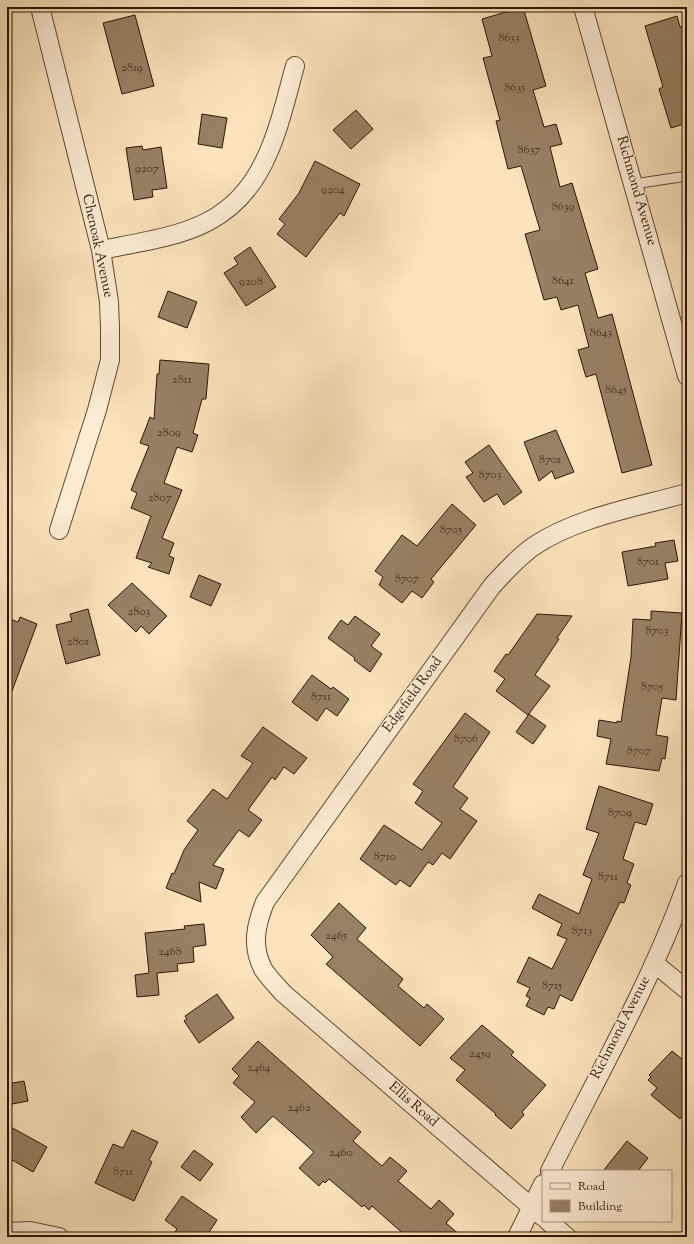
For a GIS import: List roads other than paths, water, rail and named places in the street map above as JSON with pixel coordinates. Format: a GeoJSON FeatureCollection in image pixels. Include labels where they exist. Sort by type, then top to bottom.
{"type":"FeatureCollection","features":[{"type":"Feature","properties":{"kind":"street","name":"Chenoak Avenue"},"geometry":{"type":"LineString","coordinates":[[40,7],[101,250],[109,302],[110,360],[98,410],[59,530]]}},
{"type":"Feature","properties":{"kind":"street","name":"Richmond Avenue"},"geometry":{"type":"LineString","coordinates":[[583,7],[687,376]]}},
{"type":"Feature","properties":{"kind":"street"},"geometry":{"type":"LineString","coordinates":[[101,250],[182,232],[219,217],[242,198],[256,178],[270,150],[295,66]]}},
{"type":"Feature","properties":{"kind":"street","name":"Edgefield Road"},"geometry":{"type":"LineString","coordinates":[[284,993],[263,969],[256,946],[256,923],[266,902],[492,586],[512,564],[534,546],[558,532],[594,519],[687,493]]}},
{"type":"Feature","properties":{"kind":"street","name":"Richmond Avenue"},"geometry":{"type":"LineString","coordinates":[[550,1170],[654,963],[672,925],[687,883]]}},
{"type":"Feature","properties":{"kind":"street"},"geometry":{"type":"LineString","coordinates":[[654,963],[687,990]]}},
{"type":"Feature","properties":{"kind":"street","name":"Ellis Road"},"geometry":{"type":"LineString","coordinates":[[284,993],[537,1212]]}},
{"type":"Feature","properties":{"kind":"street"},"geometry":{"type":"LineString","coordinates":[[517,1237],[537,1212],[542,1189]]}},
{"type":"Feature","properties":{"kind":"street"},"geometry":{"type":"LineString","coordinates":[[549,1222],[567,1237]]}},
{"type":"Feature","properties":{"kind":"street"},"geometry":{"type":"LineString","coordinates":[[7,1232],[30,1231],[59,1237]]}},
{"type":"Feature","properties":{"kind":"lane"},"geometry":{"type":"LineString","coordinates":[[634,184],[687,176]]}}]}
